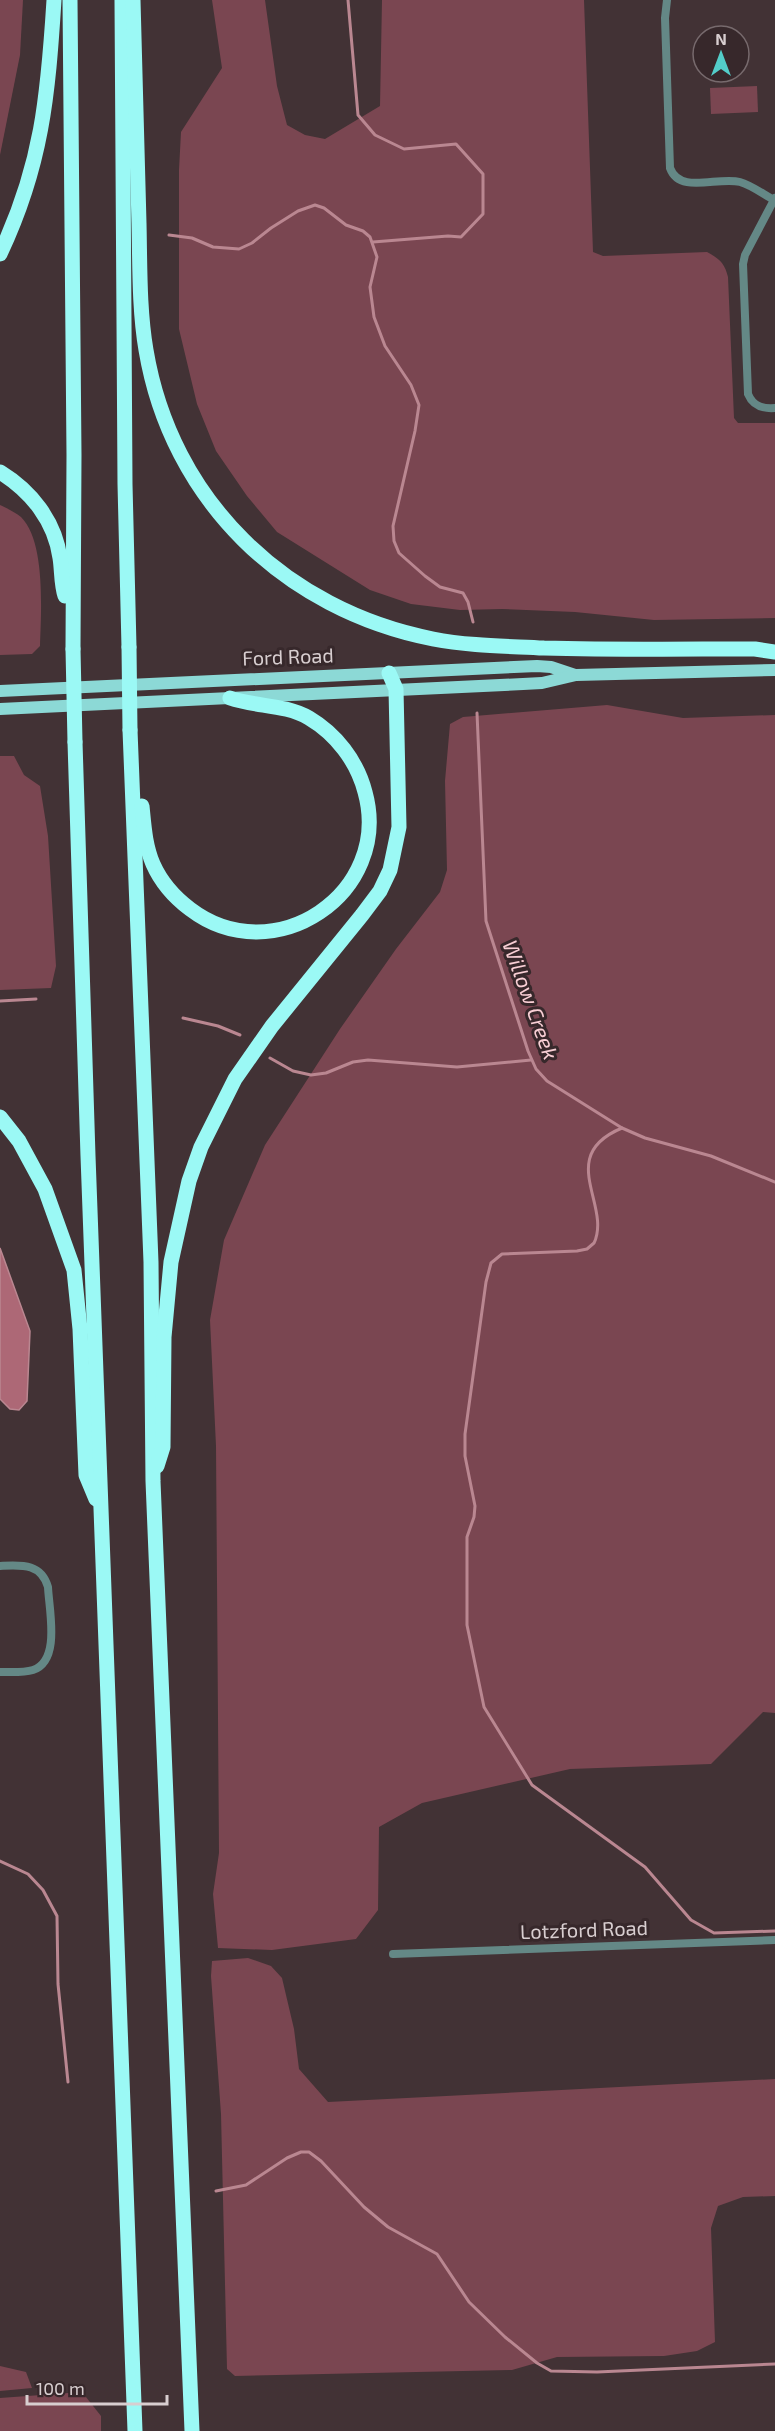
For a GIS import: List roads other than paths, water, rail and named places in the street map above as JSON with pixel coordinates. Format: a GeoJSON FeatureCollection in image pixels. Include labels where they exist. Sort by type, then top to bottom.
{"type":"FeatureCollection","features":[{"type":"Feature","properties":{"kind":"highway"},"geometry":{"type":"LineString","coordinates":[[0,254],[27,191],[41,133],[54,0]]}},
{"type":"Feature","properties":{"kind":"highway"},"geometry":{"type":"LineString","coordinates":[[70,0],[74,455],[72,618],[75,742],[100,1510],[135,2431]]}},
{"type":"Feature","properties":{"kind":"highway"},"geometry":{"type":"LineString","coordinates":[[122,0],[125,484],[130,730],[151,1262],[153,1480],[192,2431]]}},
{"type":"Feature","properties":{"kind":"highway"},"geometry":{"type":"LineString","coordinates":[[133,0],[140,253],[145,348],[151,378],[173,439],[202,492],[220,517],[256,554],[282,574],[366,621],[434,640],[473,645],[607,650],[755,649],[775,652]]}},
{"type":"Feature","properties":{"kind":"highway"},"geometry":{"type":"LineString","coordinates":[[0,472],[12,479],[32,498],[50,522],[60,556],[63,591],[72,618]]}},
{"type":"Feature","properties":{"kind":"highway"},"geometry":{"type":"LineString","coordinates":[[153,1480],[163,1447],[164,1337],[171,1262],[189,1181],[201,1147],[235,1079],[272,1026],[380,891],[390,870],[399,827],[396,690],[389,673]]}},
{"type":"Feature","properties":{"kind":"highway"},"geometry":{"type":"LineString","coordinates":[[131,749],[140,769],[148,849],[161,879],[182,903],[210,922],[245,931],[275,931],[307,921],[333,903],[345,890],[362,860],[366,847],[369,815],[363,783],[349,754],[340,743],[310,718],[284,708],[249,704],[230,698]]}},
{"type":"Feature","properties":{"kind":"highway"},"geometry":{"type":"LineString","coordinates":[[0,1117],[19,1141],[45,1189],[74,1270],[80,1329],[86,1475],[100,1510]]}},
{"type":"Feature","properties":{"kind":"main road","name":"Ford Road"},"geometry":{"type":"LineString","coordinates":[[0,691],[537,666],[551,667],[576,675]]}},
{"type":"Feature","properties":{"kind":"main road","name":"Ford Road"},"geometry":{"type":"LineString","coordinates":[[0,709],[542,683],[576,675],[775,670]]}},
{"type":"Feature","properties":{"kind":"street"},"geometry":{"type":"LineString","coordinates":[[667,0],[665,18],[672,174],[684,183],[741,182],[775,199],[745,255],[743,264],[748,394],[754,404],[775,408]]}},
{"type":"Feature","properties":{"kind":"street"},"geometry":{"type":"LineString","coordinates":[[0,1566],[25,1565],[36,1569],[46,1580],[51,1650],[41,1666],[34,1670],[0,1672]]}},
{"type":"Feature","properties":{"kind":"street","name":"Lotzford Road"},"geometry":{"type":"LineString","coordinates":[[393,1954],[775,1940]]}},
{"type":"Feature","properties":{"kind":"waterway"},"geometry":{"type":"LineString","coordinates":[[348,0],[358,115],[375,135],[404,149],[456,144],[483,174],[483,214],[461,237],[373,242]]}},
{"type":"Feature","properties":{"kind":"waterway","name":"Willow Creek"},"geometry":{"type":"LineString","coordinates":[[169,235],[192,238],[213,247],[239,249],[252,243],[298,211],[315,205],[324,208],[346,225],[363,231],[370,237],[377,257],[370,287],[374,317],[385,346],[411,385],[419,405],[393,526],[394,541],[399,553],[425,576],[440,587],[463,593],[473,622]]}},
{"type":"Feature","properties":{"kind":"waterway","name":"Willow Creek"},"geometry":{"type":"LineString","coordinates":[[477,713],[486,921],[528,1051],[536,1069],[547,1081],[622,1128],[645,1138],[711,1156],[775,1182]]}},
{"type":"Feature","properties":{"kind":"waterway"},"geometry":{"type":"LineString","coordinates":[[0,1001],[36,999]]}},
{"type":"Feature","properties":{"kind":"waterway"},"geometry":{"type":"LineString","coordinates":[[183,1018],[218,1026],[240,1035]]}},
{"type":"Feature","properties":{"kind":"waterway"},"geometry":{"type":"LineString","coordinates":[[270,1058],[293,1071],[311,1075],[326,1073],[353,1062],[368,1060],[457,1067],[531,1060]]}},
{"type":"Feature","properties":{"kind":"waterway"},"geometry":{"type":"LineString","coordinates":[[622,1128],[602,1139],[592,1152],[588,1167],[597,1213],[598,1228],[594,1243],[587,1249],[577,1251],[502,1254],[491,1263],[486,1282],[465,1434],[465,1456],[475,1506],[467,1537],[467,1625],[484,1707],[532,1785],[645,1867],[691,1920],[714,1933],[775,1931]]}},
{"type":"Feature","properties":{"kind":"waterway"},"geometry":{"type":"LineString","coordinates":[[0,1861],[28,1874],[43,1890],[57,1916],[58,1984],[68,2082]]}},
{"type":"Feature","properties":{"kind":"waterway"},"geometry":{"type":"LineString","coordinates":[[216,2191],[246,2185],[287,2158],[301,2152],[309,2152],[321,2161],[364,2207],[388,2227],[437,2254],[469,2302],[505,2337],[537,2363],[551,2371],[597,2372],[775,2364]]}}]}
